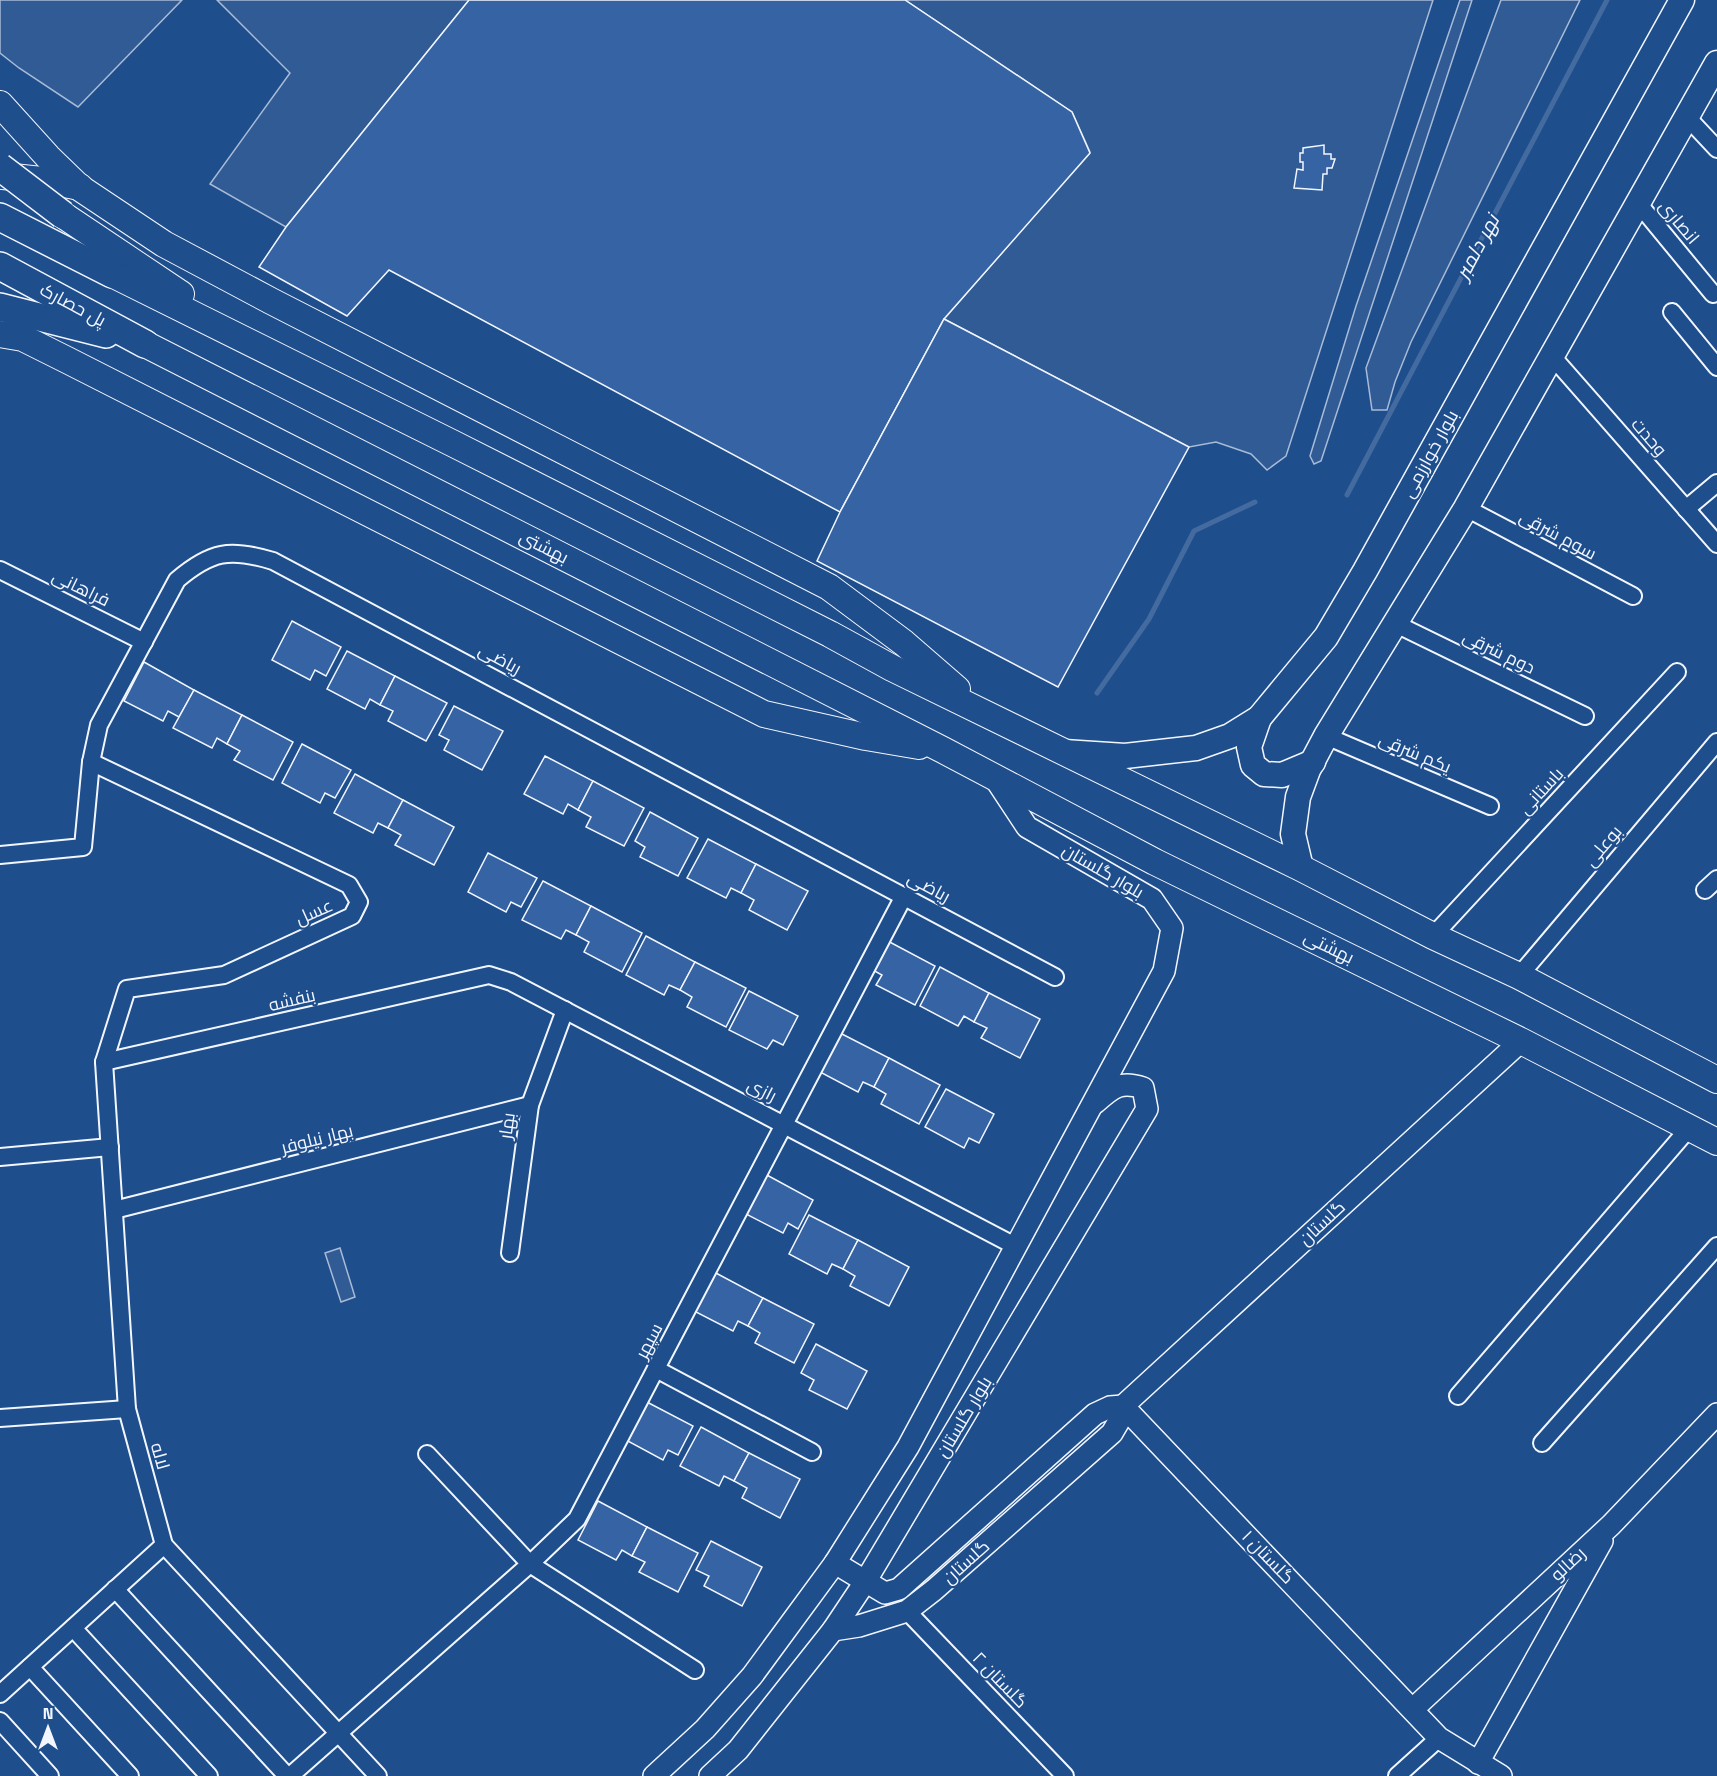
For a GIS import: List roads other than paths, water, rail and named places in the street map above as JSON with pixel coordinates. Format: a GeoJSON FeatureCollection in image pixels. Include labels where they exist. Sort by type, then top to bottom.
{"type":"FeatureCollection","features":[{"type":"Feature","properties":{"kind":"highway"},"geometry":{"type":"LineString","coordinates":[[0,167],[63,215]]}},
{"type":"Feature","properties":{"kind":"highway"},"geometry":{"type":"LineString","coordinates":[[0,216],[112,274]]}},
{"type":"Feature","properties":{"kind":"highway","name":"پل حصارک"},"geometry":{"type":"LineString","coordinates":[[0,266],[145,344]]}},
{"type":"Feature","properties":{"kind":"highway"},"geometry":{"type":"LineString","coordinates":[[0,307],[145,344]]}},
{"type":"Feature","properties":{"kind":"main road","name":"بلوار خوارزمی"},"geometry":{"type":"LineString","coordinates":[[1063,752],[1125,756],[1196,748],[1230,736],[1260,718],[1326,637],[1365,572],[1682,0]]}},
{"type":"Feature","properties":{"kind":"main road"},"geometry":{"type":"LineString","coordinates":[[1301,868],[1293,834],[1298,796],[1326,736],[1466,508],[1717,63]]}},
{"type":"Feature","properties":{"kind":"main road"},"geometry":{"type":"LineString","coordinates":[[0,104],[80,188],[164,244],[281,307],[829,587],[903,643],[982,711]]}},
{"type":"Feature","properties":{"kind":"main road"},"geometry":{"type":"LineString","coordinates":[[0,176],[42,180],[80,188]]}},
{"type":"Feature","properties":{"kind":"main road"},"geometry":{"type":"LineString","coordinates":[[63,215],[155,275],[244,340]]}},
{"type":"Feature","properties":{"kind":"main road"},"geometry":{"type":"LineString","coordinates":[[112,274],[820,629],[892,668],[1519,976],[1717,1080]]}},
{"type":"Feature","properties":{"kind":"main road"},"geometry":{"type":"LineString","coordinates":[[0,334],[23,338],[68,360],[764,714],[866,737],[943,750]]}},
{"type":"Feature","properties":{"kind":"main road","name":"بهشتى"},"geometry":{"type":"LineString","coordinates":[[145,344],[943,750]]}},
{"type":"Feature","properties":{"kind":"main road"},"geometry":{"type":"LineString","coordinates":[[1260,718],[1249,747],[1253,765],[1264,774],[1282,775],[1313,762]]}},
{"type":"Feature","properties":{"kind":"main road","name":"بهشتی"},"geometry":{"type":"LineString","coordinates":[[943,750],[1191,880],[1521,1041],[1717,1142]]}},
{"type":"Feature","properties":{"kind":"street"},"geometry":{"type":"LineString","coordinates":[[1686,117],[1717,149]]}},
{"type":"Feature","properties":{"kind":"street","name":"انصاری"},"geometry":{"type":"LineString","coordinates":[[1638,203],[1713,294]]}},
{"type":"Feature","properties":{"kind":"street"},"geometry":{"type":"LineString","coordinates":[[1672,312],[1717,367]]}},
{"type":"Feature","properties":{"kind":"street","name":"وحدت"},"geometry":{"type":"LineString","coordinates":[[1551,355],[1717,544]]}},
{"type":"Feature","properties":{"kind":"street"},"geometry":{"type":"LineString","coordinates":[[1686,509],[1717,483]]}},
{"type":"Feature","properties":{"kind":"street","name":"سوم شرقی"},"geometry":{"type":"LineString","coordinates":[[1466,508],[1633,596]]}},
{"type":"Feature","properties":{"kind":"street","name":"ریاضی"},"geometry":{"type":"LineString","coordinates":[[0,855],[83,847],[91,762],[99,725],[177,580],[197,563],[222,554],[248,553],[273,561],[1055,976]]}},
{"type":"Feature","properties":{"kind":"street","name":"فراهانی"},"geometry":{"type":"LineString","coordinates":[[0,570],[144,642]]}},
{"type":"Feature","properties":{"kind":"street","name":"دوم شرقی"},"geometry":{"type":"LineString","coordinates":[[1396,624],[1585,716]]}},
{"type":"Feature","properties":{"kind":"street","name":"باستانی"},"geometry":{"type":"LineString","coordinates":[[1434,936],[1677,672]]}},
{"type":"Feature","properties":{"kind":"street","name":"یکم شرقی"},"geometry":{"type":"LineString","coordinates":[[1326,736],[1490,806]]}},
{"type":"Feature","properties":{"kind":"street","name":"بوعلی"},"geometry":{"type":"LineString","coordinates":[[1519,976],[1717,742]]}},
{"type":"Feature","properties":{"kind":"street","name":"عسل"},"geometry":{"type":"LineString","coordinates":[[91,762],[349,885],[359,902],[352,916],[224,975],[127,989],[104,1062]]}},
{"type":"Feature","properties":{"kind":"street","name":"بلوار گلستان"},"geometry":{"type":"LineString","coordinates":[[654,1776],[705,1730],[744,1684],[835,1563],[908,1448],[1164,971],[1173,928],[1152,899],[1027,827],[994,777]]}},
{"type":"Feature","properties":{"kind":"street","name":"سپهر"},"geometry":{"type":"LineString","coordinates":[[288,1776],[530,1564],[578,1519],[903,896]]}},
{"type":"Feature","properties":{"kind":"street","name":"بنفشه"},"geometry":{"type":"LineString","coordinates":[[104,1062],[489,975]]}},
{"type":"Feature","properties":{"kind":"street","name":"رازی"},"geometry":{"type":"LineString","coordinates":[[489,975],[511,982],[786,1124],[1015,1246]]}},
{"type":"Feature","properties":{"kind":"street","name":"بهار"},"geometry":{"type":"LineString","coordinates":[[510,1253],[530,1105],[564,1010]]}},
{"type":"Feature","properties":{"kind":"street","name":"گلستان"},"geometry":{"type":"LineString","coordinates":[[833,1630],[859,1626],[907,1611],[934,1590],[1112,1433],[1119,1421],[1123,1406],[1521,1041]]}},
{"type":"Feature","properties":{"kind":"street","name":"لاله"},"geometry":{"type":"LineString","coordinates":[[104,1062],[126,1409],[164,1545],[378,1776]]}},
{"type":"Feature","properties":{"kind":"street","name":"بلوار گلستان"},"geometry":{"type":"LineString","coordinates":[[710,1776],[738,1750],[833,1630],[865,1582],[1147,1109],[1143,1088],[1130,1084],[1113,1087],[1090,1108]]}},
{"type":"Feature","properties":{"kind":"street","name":"بهار نیلوفر"},"geometry":{"type":"LineString","coordinates":[[114,1210],[530,1105]]}},
{"type":"Feature","properties":{"kind":"street"},"geometry":{"type":"LineString","coordinates":[[1458,1396],[1689,1126]]}},
{"type":"Feature","properties":{"kind":"street"},"geometry":{"type":"LineString","coordinates":[[0,1157],[110,1147]]}},
{"type":"Feature","properties":{"kind":"street"},"geometry":{"type":"LineString","coordinates":[[1542,1443],[1717,1246]]}},
{"type":"Feature","properties":{"kind":"street"},"geometry":{"type":"LineString","coordinates":[[657,1369],[812,1452]]}},
{"type":"Feature","properties":{"kind":"street","name":"گلستان"},"geometry":{"type":"LineString","coordinates":[[835,1563],[885,1593],[899,1589],[1095,1414],[1110,1407],[1123,1406]]}},
{"type":"Feature","properties":{"kind":"street","name":"گلستان ۱"},"geometry":{"type":"LineString","coordinates":[[1123,1406],[1439,1738],[1501,1776]]}},
{"type":"Feature","properties":{"kind":"street"},"geometry":{"type":"LineString","coordinates":[[0,1418],[126,1409]]}},
{"type":"Feature","properties":{"kind":"street","name":"رضالو"},"geometry":{"type":"LineString","coordinates":[[1413,1709],[1611,1525],[1717,1413]]}},
{"type":"Feature","properties":{"kind":"street"},"geometry":{"type":"LineString","coordinates":[[427,1454],[530,1564],[695,1670]]}},
{"type":"Feature","properties":{"kind":"street"},"geometry":{"type":"LineString","coordinates":[[1478,1763],[1611,1525]]}},
{"type":"Feature","properties":{"kind":"street"},"geometry":{"type":"LineString","coordinates":[[0,1694],[164,1545]]}},
{"type":"Feature","properties":{"kind":"street"},"geometry":{"type":"LineString","coordinates":[[115,1589],[288,1776]]}},
{"type":"Feature","properties":{"kind":"street","name":"گلستان ۲"},"geometry":{"type":"LineString","coordinates":[[907,1611],[1065,1776]]}},
{"type":"Feature","properties":{"kind":"street"},"geometry":{"type":"LineString","coordinates":[[73,1628],[209,1776]]}},
{"type":"Feature","properties":{"kind":"street"},"geometry":{"type":"LineString","coordinates":[[30,1667],[130,1776]]}},
{"type":"Feature","properties":{"kind":"street"},"geometry":{"type":"LineString","coordinates":[[0,1721],[50,1776]]}},
{"type":"Feature","properties":{"kind":"street"},"geometry":{"type":"LineString","coordinates":[[1397,1776],[1439,1738]]}},
{"type":"Feature","properties":{"kind":"waterway","name":"نهر دلمبر"},"geometry":{"type":"LineString","coordinates":[[1347,495],[1607,0]]}},
{"type":"Feature","properties":{"kind":"waterway"},"geometry":{"type":"LineString","coordinates":[[1097,693],[1149,619],[1194,531],[1255,502]]}}]}
